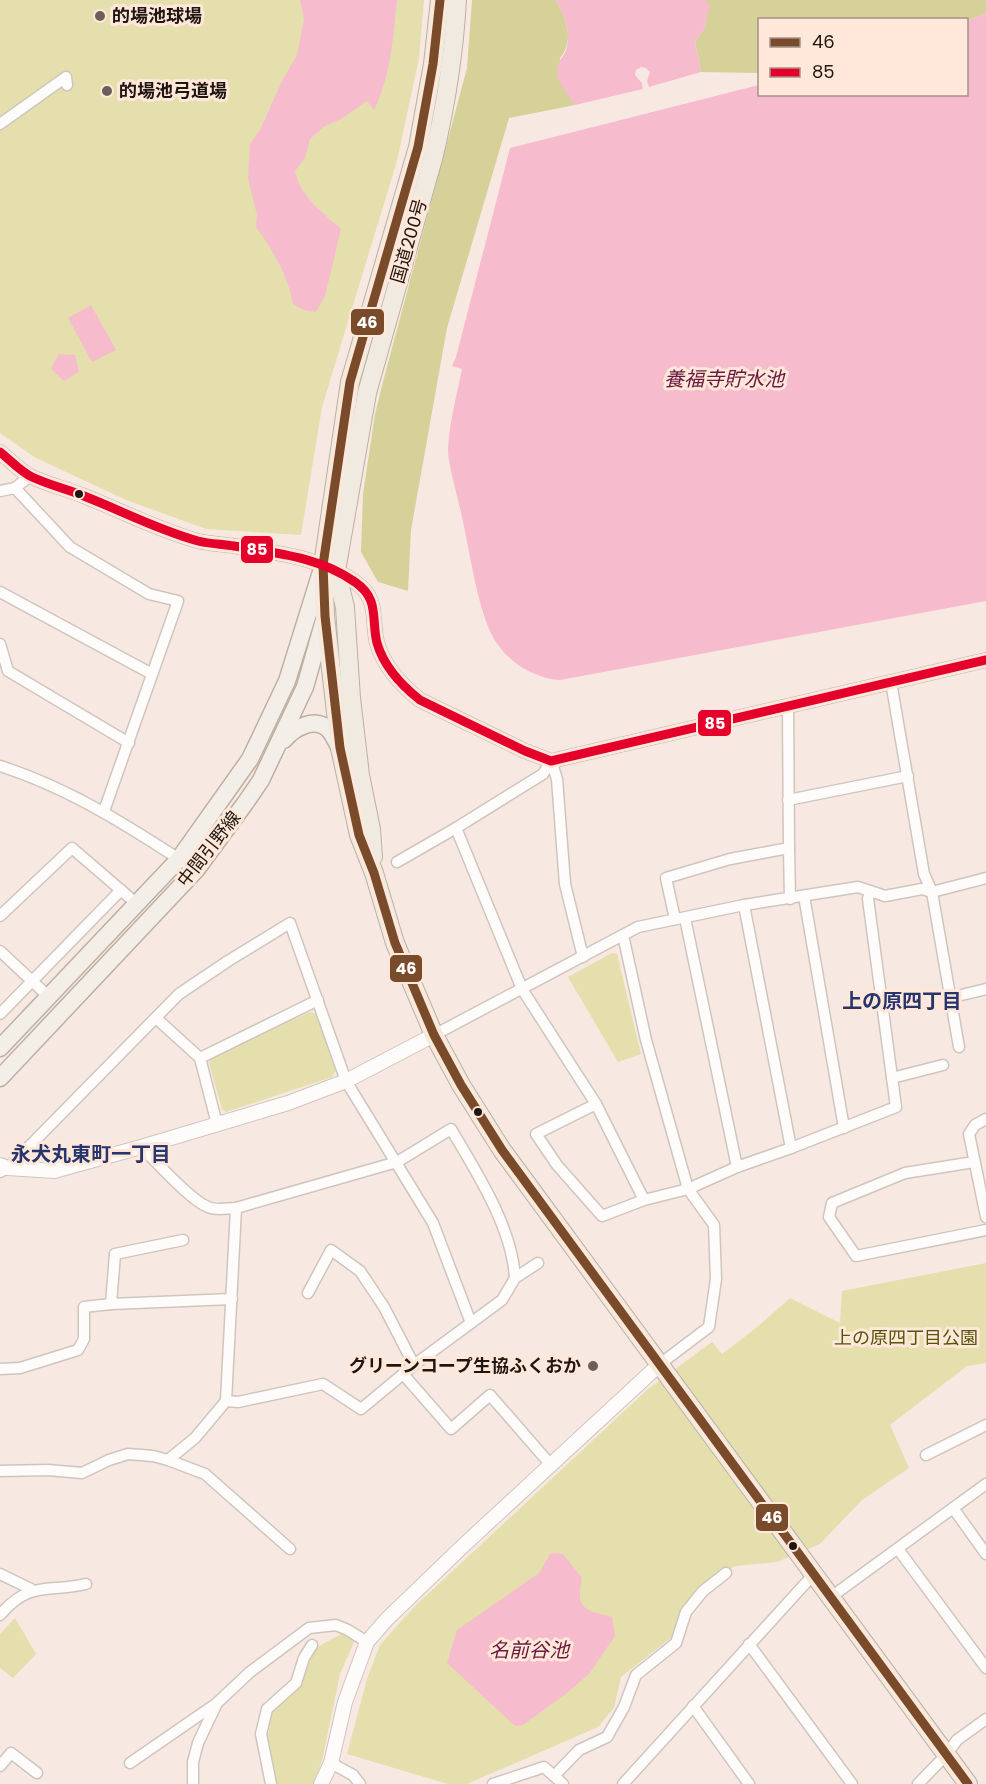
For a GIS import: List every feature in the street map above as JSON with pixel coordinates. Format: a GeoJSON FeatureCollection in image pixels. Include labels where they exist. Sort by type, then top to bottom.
{"type":"FeatureCollection","features":[{"type":"Feature","properties":{"kind":"highway","name":"国道200号"},"geometry":{"type":"LineString","coordinates":[[440,0],[433,64],[418,147],[350,382],[329,568],[325,616],[340,748],[359,835],[374,873],[396,943],[434,1035],[461,1085],[502,1150],[968,1784]]}},
{"type":"Feature","properties":{"kind":"highway","name":"国道200号"},"geometry":{"type":"LineString","coordinates":[[374,873],[372,829],[360,775],[351,698],[345,607],[329,568],[367,393],[443,116],[454,44],[457,0]]}},
{"type":"Feature","properties":{"kind":"main road","name":"中間引野線"},"geometry":{"type":"LineString","coordinates":[[0,1048],[179,859],[250,759],[287,681],[329,568]]}},
{"type":"Feature","properties":{"kind":"main road","name":"中間引野線"},"geometry":{"type":"LineString","coordinates":[[0,1078],[196,870],[251,795],[278,746],[305,687],[325,616]]}},
{"type":"Feature","properties":{"kind":"main road"},"geometry":{"type":"LineString","coordinates":[[278,746],[290,732],[298,727],[318,724],[328,729],[340,748]]}},
{"type":"Feature","properties":{"kind":"street"},"geometry":{"type":"LineString","coordinates":[[0,124],[66,77],[68,85]]}},
{"type":"Feature","properties":{"kind":"street"},"geometry":{"type":"LineString","coordinates":[[0,452],[30,477],[84,496],[155,526],[199,541],[302,558],[329,568],[355,582],[367,591],[372,602],[377,642],[383,658],[405,689],[420,700],[550,761],[986,660]]}},
{"type":"Feature","properties":{"kind":"street"},"geometry":{"type":"LineString","coordinates":[[0,491],[15,488],[30,477]]}},
{"type":"Feature","properties":{"kind":"street"},"geometry":{"type":"LineString","coordinates":[[15,488],[70,547],[149,594],[178,601],[104,811]]}},
{"type":"Feature","properties":{"kind":"street"},"geometry":{"type":"LineString","coordinates":[[0,592],[152,674]]}},
{"type":"Feature","properties":{"kind":"street"},"geometry":{"type":"LineString","coordinates":[[0,644],[8,671],[129,743]]}},
{"type":"Feature","properties":{"kind":"street"},"geometry":{"type":"LineString","coordinates":[[891,682],[924,874],[932,892],[958,1047]]}},
{"type":"Feature","properties":{"kind":"street"},"geometry":{"type":"LineString","coordinates":[[789,707],[790,899]]}},
{"type":"Feature","properties":{"kind":"street"},"geometry":{"type":"LineString","coordinates":[[397,862],[543,774],[550,761]]}},
{"type":"Feature","properties":{"kind":"street"},"geometry":{"type":"LineString","coordinates":[[550,761],[557,778],[565,884],[583,957]]}},
{"type":"Feature","properties":{"kind":"street"},"geometry":{"type":"LineString","coordinates":[[0,766],[32,776],[104,811],[196,870]]}},
{"type":"Feature","properties":{"kind":"street"},"geometry":{"type":"LineString","coordinates":[[788,800],[908,776]]}},
{"type":"Feature","properties":{"kind":"street"},"geometry":{"type":"LineString","coordinates":[[456,828],[522,990],[596,1104],[644,1200]]}},
{"type":"Feature","properties":{"kind":"street"},"geometry":{"type":"LineString","coordinates":[[0,916],[72,848],[137,904]]}},
{"type":"Feature","properties":{"kind":"street"},"geometry":{"type":"LineString","coordinates":[[737,1167],[680,919],[666,878],[730,859],[789,848]]}},
{"type":"Feature","properties":{"kind":"street"},"geometry":{"type":"LineString","coordinates":[[3,1169],[54,1171],[288,1103],[346,1081],[638,927],[744,905],[858,887],[885,896],[922,889],[932,892],[986,878]]}},
{"type":"Feature","properties":{"kind":"street"},"geometry":{"type":"LineString","coordinates":[[0,1014],[121,890]]}},
{"type":"Feature","properties":{"kind":"street"},"geometry":{"type":"LineString","coordinates":[[596,1104],[536,1134],[557,1165],[602,1216],[644,1200],[688,1189],[737,1167],[896,1107],[867,899],[870,891]]}},
{"type":"Feature","properties":{"kind":"street"},"geometry":{"type":"LineString","coordinates":[[804,896],[844,1128]]}},
{"type":"Feature","properties":{"kind":"street"},"geometry":{"type":"LineString","coordinates":[[744,905],[791,1148]]}},
{"type":"Feature","properties":{"kind":"street"},"geometry":{"type":"LineString","coordinates":[[3,1169],[179,994],[290,923],[346,1081],[433,1223],[471,1323]]}},
{"type":"Feature","properties":{"kind":"street"},"geometry":{"type":"LineString","coordinates":[[321,1784],[331,1763],[345,1702],[367,1642],[415,1591],[550,1464],[664,1371],[710,1327],[716,1279],[714,1225],[688,1189],[646,1040],[623,935]]}},
{"type":"Feature","properties":{"kind":"street"},"geometry":{"type":"LineString","coordinates":[[0,951],[48,996]]}},
{"type":"Feature","properties":{"kind":"street"},"geometry":{"type":"LineString","coordinates":[[949,998],[986,988]]}},
{"type":"Feature","properties":{"kind":"street"},"geometry":{"type":"LineString","coordinates":[[200,1058],[318,1000]]}},
{"type":"Feature","properties":{"kind":"street"},"geometry":{"type":"LineString","coordinates":[[156,1018],[200,1058],[217,1124]]}},
{"type":"Feature","properties":{"kind":"street"},"geometry":{"type":"LineString","coordinates":[[892,1078],[943,1065]]}},
{"type":"Feature","properties":{"kind":"street"},"geometry":{"type":"LineString","coordinates":[[986,1119],[975,1125],[969,1134],[986,1216]]}},
{"type":"Feature","properties":{"kind":"street"},"geometry":{"type":"LineString","coordinates":[[141,1147],[192,1196],[207,1207],[236,1208],[397,1162],[451,1129],[491,1197],[514,1263],[515,1278]]}},
{"type":"Feature","properties":{"kind":"street"},"geometry":{"type":"LineString","coordinates":[[974,1162],[905,1173],[832,1203],[829,1217],[856,1256],[986,1230]]}},
{"type":"Feature","properties":{"kind":"street"},"geometry":{"type":"LineString","coordinates":[[168,1460],[195,1438],[226,1401],[236,1208]]}},
{"type":"Feature","properties":{"kind":"street"},"geometry":{"type":"LineString","coordinates":[[111,1304],[115,1254],[183,1240]]}},
{"type":"Feature","properties":{"kind":"street"},"geometry":{"type":"LineString","coordinates":[[308,1293],[331,1250],[360,1271],[384,1307],[414,1365]]}},
{"type":"Feature","properties":{"kind":"street"},"geometry":{"type":"LineString","coordinates":[[226,1401],[238,1402],[323,1384],[361,1410],[414,1365],[502,1300],[515,1278],[538,1263]]}},
{"type":"Feature","properties":{"kind":"street"},"geometry":{"type":"LineString","coordinates":[[0,1369],[20,1368],[78,1350],[84,1339],[84,1307],[232,1299]]}},
{"type":"Feature","properties":{"kind":"street"},"geometry":{"type":"LineString","coordinates":[[403,1374],[451,1429],[490,1395],[550,1464]]}},
{"type":"Feature","properties":{"kind":"street"},"geometry":{"type":"LineString","coordinates":[[926,1455],[986,1425]]}},
{"type":"Feature","properties":{"kind":"street"},"geometry":{"type":"LineString","coordinates":[[0,1471],[48,1470],[82,1473],[128,1454],[168,1460],[205,1474],[290,1550]]}},
{"type":"Feature","properties":{"kind":"street"},"geometry":{"type":"LineString","coordinates":[[831,1597],[986,1484]]}},
{"type":"Feature","properties":{"kind":"street"},"geometry":{"type":"LineString","coordinates":[[952,1508],[986,1554]]}},
{"type":"Feature","properties":{"kind":"street"},"geometry":{"type":"LineString","coordinates":[[898,1549],[986,1668]]}},
{"type":"Feature","properties":{"kind":"street"},"geometry":{"type":"LineString","coordinates":[[623,1784],[749,1644],[809,1570]]}},
{"type":"Feature","properties":{"kind":"street"},"geometry":{"type":"LineString","coordinates":[[493,1784],[544,1767],[558,1780],[579,1750],[607,1737],[624,1707],[636,1675],[676,1643],[686,1612],[702,1591],[726,1573]]}},
{"type":"Feature","properties":{"kind":"street"},"geometry":{"type":"LineString","coordinates":[[0,1574],[31,1590]]}},
{"type":"Feature","properties":{"kind":"street"},"geometry":{"type":"LineString","coordinates":[[0,1615],[9,1605],[31,1590],[86,1584]]}},
{"type":"Feature","properties":{"kind":"street"},"geometry":{"type":"LineString","coordinates":[[130,1763],[217,1703],[250,1672],[309,1628],[336,1625],[367,1642]]}},
{"type":"Feature","properties":{"kind":"street"},"geometry":{"type":"LineString","coordinates":[[749,1644],[852,1784]]}},
{"type":"Feature","properties":{"kind":"street"},"geometry":{"type":"LineString","coordinates":[[271,1784],[261,1734],[267,1709],[296,1683],[304,1658],[312,1645]]}},
{"type":"Feature","properties":{"kind":"street"},"geometry":{"type":"LineString","coordinates":[[193,1784],[193,1762],[198,1743],[217,1703]]}},
{"type":"Feature","properties":{"kind":"street"},"geometry":{"type":"LineString","coordinates":[[693,1706],[746,1780],[734,1784]]}},
{"type":"Feature","properties":{"kind":"street"},"geometry":{"type":"LineString","coordinates":[[918,1784],[947,1754],[957,1740],[986,1719]]}},
{"type":"Feature","properties":{"kind":"street"},"geometry":{"type":"LineString","coordinates":[[0,1766],[10,1753],[37,1773]]}},
{"type":"Feature","properties":{"kind":"street"},"geometry":{"type":"LineString","coordinates":[[331,1763],[353,1775],[360,1784]]}},
{"type":"Feature","properties":{"kind":"green space"},"geometry":{"type":"Polygon","coordinates":[[[0,0],[424,0],[419,58],[397,161],[322,407],[301,535],[206,529],[126,500],[34,457],[0,433],[0,0]]]}},
{"type":"Feature","properties":{"kind":"green space"},"geometry":{"type":"Polygon","coordinates":[[[612,953],[617,954],[641,1054],[618,1062],[568,977],[612,953]]]}},
{"type":"Feature","properties":{"kind":"green space"},"geometry":{"type":"Polygon","coordinates":[[[310,1012],[316,1014],[336,1070],[332,1077],[226,1112],[222,1109],[209,1063],[211,1057],[310,1012]]]}},
{"type":"Feature","properties":{"kind":"green space","name":"上の原四丁目公園"},"geometry":{"type":"Polygon","coordinates":[[[986,1263],[986,1363],[967,1366],[890,1425],[909,1468],[862,1500],[820,1544],[777,1562],[735,1566],[700,1587],[683,1609],[672,1637],[621,1677],[614,1708],[598,1727],[467,1784],[448,1784],[347,1754],[367,1679],[380,1645],[414,1607],[648,1389],[712,1342],[722,1354],[790,1298],[840,1323],[842,1291],[986,1263]]]}},
{"type":"Feature","properties":{"kind":"green space"},"geometry":{"type":"Polygon","coordinates":[[[15,1618],[36,1654],[13,1678],[0,1668],[0,1634],[15,1618]]]}},
{"type":"Feature","properties":{"kind":"green space"},"geometry":{"type":"Polygon","coordinates":[[[343,1633],[355,1640],[340,1674],[322,1761],[313,1784],[277,1784],[268,1736],[271,1715],[283,1700],[299,1688],[314,1651],[343,1633]]]}},
{"type":"Feature","properties":{"kind":"shaded area"},"geometry":{"type":"Polygon","coordinates":[[[472,0],[556,0],[563,14],[568,36],[565,51],[560,58],[564,88],[575,105],[509,118],[447,328],[411,530],[408,591],[378,582],[361,552],[363,494],[375,414],[467,68],[472,0]]]}},
{"type":"Feature","properties":{"kind":"shaded area"},"geometry":{"type":"Polygon","coordinates":[[[704,0],[986,0],[986,13],[968,21],[968,18],[758,18],[758,73],[701,72],[695,42],[705,27],[709,5],[704,0]]]}},
{"type":"Feature","properties":{"kind":"water"},"geometry":{"type":"Polygon","coordinates":[[[300,0],[397,0],[388,70],[374,110],[367,101],[341,119],[325,126],[310,139],[305,158],[295,171],[307,196],[341,229],[325,296],[316,312],[304,310],[293,304],[288,283],[279,264],[256,227],[257,215],[248,178],[250,144],[261,128],[281,83],[297,55],[304,19],[300,0]]]}},
{"type":"Feature","properties":{"kind":"water"},"geometry":{"type":"Polygon","coordinates":[[[556,0],[704,0],[710,5],[705,27],[695,42],[701,72],[649,87],[647,81],[650,72],[641,67],[636,70],[635,75],[642,83],[643,89],[575,105],[559,80],[557,72],[568,43],[568,30],[556,0]]]}},
{"type":"Feature","properties":{"kind":"water","name":"養福寺貯水池"},"geometry":{"type":"Polygon","coordinates":[[[986,13],[986,601],[560,680],[540,676],[521,667],[499,646],[483,612],[448,450],[462,369],[452,366],[510,148],[758,85],[758,96],[968,96],[968,21],[986,13]]]}},
{"type":"Feature","properties":{"kind":"water"},"geometry":{"type":"Polygon","coordinates":[[[91,305],[116,350],[92,362],[68,318],[91,305]]]}},
{"type":"Feature","properties":{"kind":"water"},"geometry":{"type":"Polygon","coordinates":[[[59,354],[75,355],[79,372],[64,381],[51,369],[59,354]]]}},
{"type":"Feature","properties":{"kind":"water","name":"名前谷池"},"geometry":{"type":"Polygon","coordinates":[[[550,1554],[563,1554],[582,1578],[580,1597],[584,1607],[612,1617],[615,1636],[589,1674],[523,1725],[515,1726],[447,1663],[457,1630],[539,1573],[550,1554]]]}},
{"type":"Feature","properties":{"kind":"transit line","name":"46"},"geometry":{"type":"LineString","coordinates":[[440,0],[433,64],[418,147],[350,382],[323,565],[325,616],[340,748],[359,835],[374,873],[395,943],[434,1035],[461,1085],[502,1150],[968,1784]]}},
{"type":"Feature","properties":{"kind":"transit line","name":"85"},"geometry":{"type":"LineString","coordinates":[[0,452],[32,477],[183,537],[297,557],[341,574],[355,582],[368,595],[373,610],[375,634],[380,652],[394,675],[413,694],[420,700],[525,751],[551,761],[986,660]]}},
{"type":"Feature","properties":{"kind":"place","name":"的場池球場"},"geometry":{"type":"Point","coordinates":[100,16]}},
{"type":"Feature","properties":{"kind":"place","name":"的場池弓道場"},"geometry":{"type":"Point","coordinates":[107,91]}},
{"type":"Feature","properties":{"kind":"place","name":"グリーンコープ生協ふくおか"},"geometry":{"type":"Point","coordinates":[593,1366]}},
{"type":"Feature","properties":{"kind":"district","name":"上の原四丁目"},"geometry":{"type":"Point","coordinates":[902,1001]}},
{"type":"Feature","properties":{"kind":"district","name":"永犬丸東町一丁目"},"geometry":{"type":"Point","coordinates":[91,1154]}}]}
